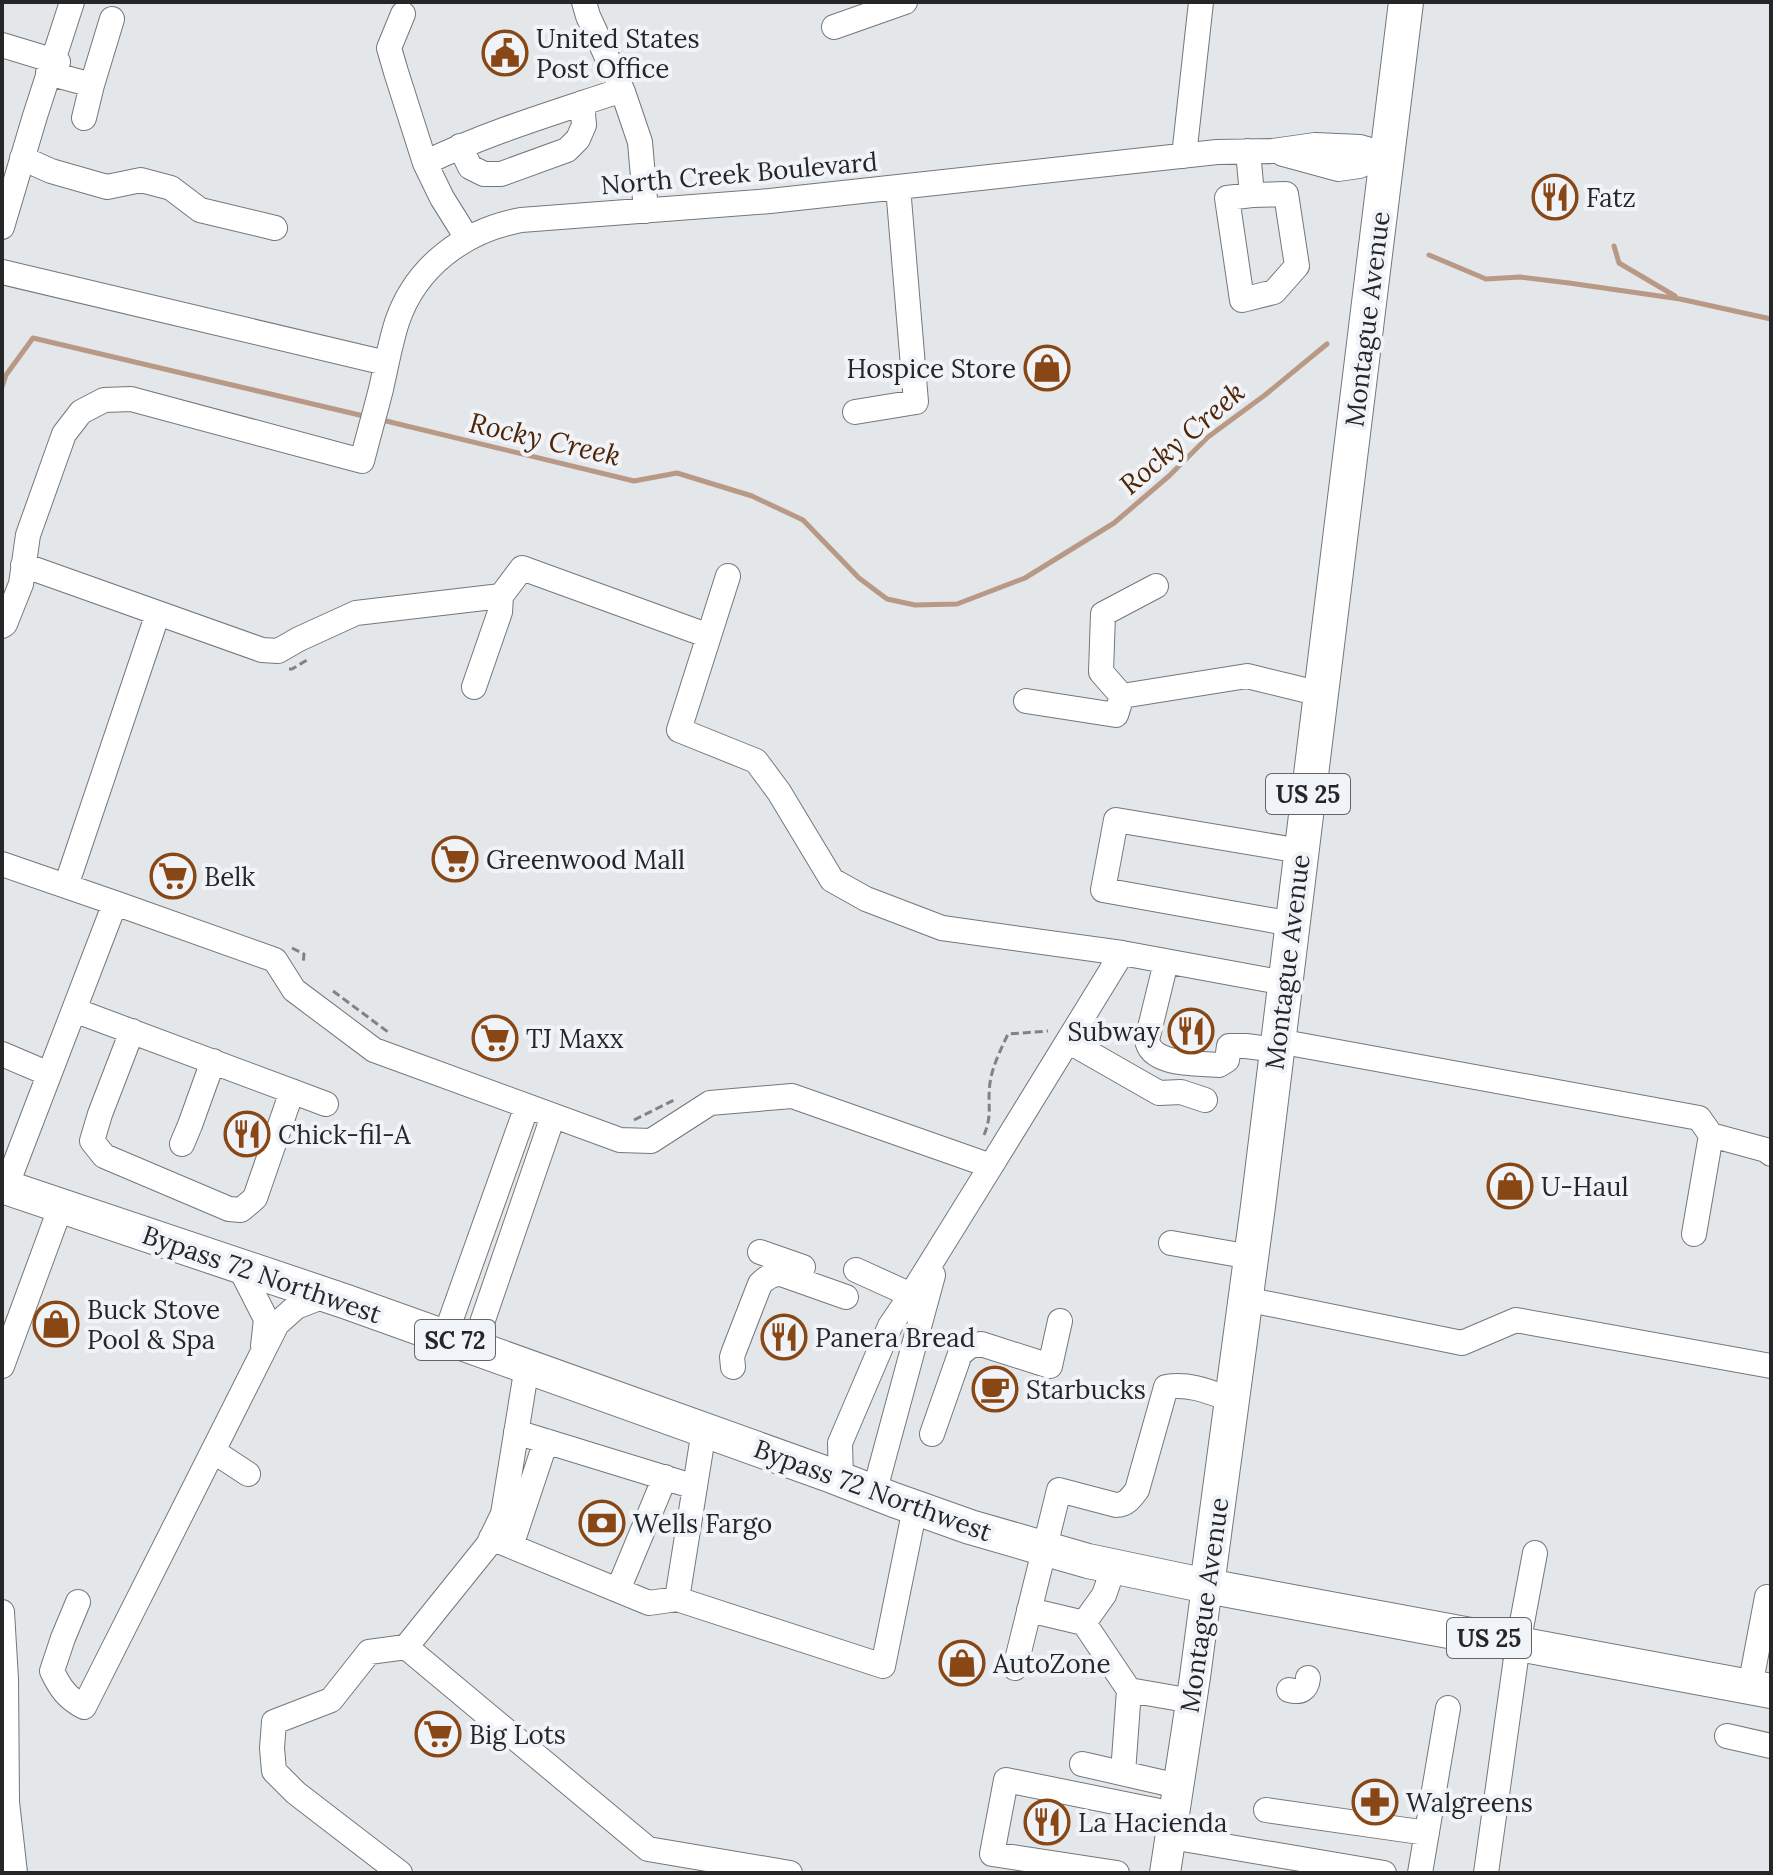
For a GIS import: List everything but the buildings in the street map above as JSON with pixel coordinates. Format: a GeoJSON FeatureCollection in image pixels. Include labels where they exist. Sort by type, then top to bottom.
{"type":"FeatureCollection","features":[{"type":"Feature","properties":{"kind":"highway","name":"Montague Avenue"},"geometry":{"type":"LineString","coordinates":[[1207,1586],[1251,1257],[1406,2]]}},
{"type":"Feature","properties":{"kind":"highway","name":"Bypass 72 Northwest"},"geometry":{"type":"LineString","coordinates":[[4,1187],[327,1295],[915,1508],[1045,1549],[1207,1586],[1760,1689]]}},
{"type":"Feature","properties":{"kind":"main road","name":"Montague Avenue"},"geometry":{"type":"LineString","coordinates":[[1165,1873],[1207,1586]]}},
{"type":"Feature","properties":{"kind":"street"},"geometry":{"type":"LineString","coordinates":[[2,227],[72,2]]}},
{"type":"Feature","properties":{"kind":"street"},"geometry":{"type":"LineString","coordinates":[[584,2],[623,92],[640,142],[646,211]]}},
{"type":"Feature","properties":{"kind":"street"},"geometry":{"type":"LineString","coordinates":[[834,27],[905,2]]}},
{"type":"Feature","properties":{"kind":"street"},"geometry":{"type":"LineString","coordinates":[[1184,156],[1201,2]]}},
{"type":"Feature","properties":{"kind":"street"},"geometry":{"type":"LineString","coordinates":[[403,14],[389,48],[425,163],[467,238]]}},
{"type":"Feature","properties":{"kind":"street"},"geometry":{"type":"LineString","coordinates":[[84,118],[112,19]]}},
{"type":"Feature","properties":{"kind":"street"},"geometry":{"type":"LineString","coordinates":[[2,45],[53,65],[92,85]]}},
{"type":"Feature","properties":{"kind":"street"},"geometry":{"type":"LineString","coordinates":[[425,163],[460,146],[582,103],[623,92]]}},
{"type":"Feature","properties":{"kind":"street"},"geometry":{"type":"LineString","coordinates":[[460,146],[470,167],[484,174],[501,174],[567,150],[578,139],[584,125],[582,103]]}},
{"type":"Feature","properties":{"kind":"street","name":"North Creek Boulevard"},"geometry":{"type":"LineString","coordinates":[[23,565],[28,535],[64,434],[81,412],[104,400],[131,399],[364,451],[398,319],[410,295],[444,254],[490,227],[521,220],[770,201],[1217,152],[1273,151],[1315,145],[1360,147],[1387,155]]}},
{"type":"Feature","properties":{"kind":"street"},"geometry":{"type":"LineString","coordinates":[[1248,151],[1252,195]]}},
{"type":"Feature","properties":{"kind":"street"},"geometry":{"type":"LineString","coordinates":[[22,158],[51,171],[107,187],[141,180],[171,188],[200,210],[275,228]]}},
{"type":"Feature","properties":{"kind":"street"},"geometry":{"type":"LineString","coordinates":[[855,412],[916,402],[898,187]]}},
{"type":"Feature","properties":{"kind":"street"},"geometry":{"type":"LineString","coordinates":[[1286,194],[1297,266],[1274,292],[1242,300],[1227,198],[1252,195],[1286,194]]}},
{"type":"Feature","properties":{"kind":"street"},"geometry":{"type":"LineString","coordinates":[[2,272],[386,363]]}},
{"type":"Feature","properties":{"kind":"street"},"geometry":{"type":"LineString","coordinates":[[2,626],[21,584],[23,565],[262,650],[278,651],[356,613],[501,596]]}},
{"type":"Feature","properties":{"kind":"street"},"geometry":{"type":"LineString","coordinates":[[474,687],[500,612],[501,596],[522,568],[709,636]]}},
{"type":"Feature","properties":{"kind":"street"},"geometry":{"type":"LineString","coordinates":[[728,576],[679,730],[756,761],[779,792],[832,880],[866,899],[942,928],[1122,953],[1285,983]]}},
{"type":"Feature","properties":{"kind":"street"},"geometry":{"type":"LineString","coordinates":[[1122,696],[1101,672],[1103,614],[1156,586]]}},
{"type":"Feature","properties":{"kind":"street"},"geometry":{"type":"LineString","coordinates":[[66,886],[158,613]]}},
{"type":"Feature","properties":{"kind":"street"},"geometry":{"type":"LineString","coordinates":[[1122,696],[1247,676],[1321,694]]}},
{"type":"Feature","properties":{"kind":"street"},"geometry":{"type":"LineString","coordinates":[[1026,701],[1116,715],[1122,696]]}},
{"type":"Feature","properties":{"kind":"street"},"geometry":{"type":"LineString","coordinates":[[1292,924],[1103,890],[1116,820],[1301,851]]}},
{"type":"Feature","properties":{"kind":"street"},"geometry":{"type":"LineString","coordinates":[[2,864],[275,960],[294,990],[374,1050],[620,1140],[651,1141],[710,1103],[792,1096],[991,1166]]}},
{"type":"Feature","properties":{"kind":"street"},"geometry":{"type":"LineString","coordinates":[[4,1187],[115,903]]}},
{"type":"Feature","properties":{"kind":"street"},"geometry":{"type":"LineString","coordinates":[[841,1480],[840,1443],[890,1326],[991,1166],[1058,1036],[1122,953]]}},
{"type":"Feature","properties":{"kind":"street"},"geometry":{"type":"LineString","coordinates":[[1166,962],[1147,1040],[1148,1049],[1160,1058],[1219,1065],[1227,1060],[1229,1046],[1277,1045],[1699,1118],[1711,1135],[1771,1154]]}},
{"type":"Feature","properties":{"kind":"street"},"geometry":{"type":"LineString","coordinates":[[74,1010],[326,1104]]}},
{"type":"Feature","properties":{"kind":"street"},"geometry":{"type":"LineString","coordinates":[[132,1031],[92,1141],[104,1156],[229,1209],[241,1210],[255,1198],[292,1091]]}},
{"type":"Feature","properties":{"kind":"street"},"geometry":{"type":"LineString","coordinates":[[1058,1036],[1159,1093],[1181,1092],[1205,1100]]}},
{"type":"Feature","properties":{"kind":"street"},"geometry":{"type":"LineString","coordinates":[[2,1054],[49,1074]]}},
{"type":"Feature","properties":{"kind":"street"},"geometry":{"type":"LineString","coordinates":[[182,1144],[213,1061]]}},
{"type":"Feature","properties":{"kind":"street"},"geometry":{"type":"LineString","coordinates":[[459,1341],[527,1106]]}},
{"type":"Feature","properties":{"kind":"street"},"geometry":{"type":"LineString","coordinates":[[459,1341],[553,1116]]}},
{"type":"Feature","properties":{"kind":"street"},"geometry":{"type":"LineString","coordinates":[[1694,1234],[1711,1135]]}},
{"type":"Feature","properties":{"kind":"street"},"geometry":{"type":"LineString","coordinates":[[2,1366],[61,1206]]}},
{"type":"Feature","properties":{"kind":"street"},"geometry":{"type":"LineString","coordinates":[[1171,1243],[1251,1257]]}},
{"type":"Feature","properties":{"kind":"street"},"geometry":{"type":"LineString","coordinates":[[874,1493],[940,1248]]}},
{"type":"Feature","properties":{"kind":"street"},"geometry":{"type":"LineString","coordinates":[[760,1252],[851,1284]]}},
{"type":"Feature","properties":{"kind":"street"},"geometry":{"type":"LineString","coordinates":[[239,1266],[266,1319],[262,1353]]}},
{"type":"Feature","properties":{"kind":"street"},"geometry":{"type":"LineString","coordinates":[[733,1367],[734,1351],[760,1284],[776,1273],[911,1295]]}},
{"type":"Feature","properties":{"kind":"street"},"geometry":{"type":"LineString","coordinates":[[78,1602],[52,1671],[61,1690],[84,1707],[277,1324],[296,1307],[327,1295]]}},
{"type":"Feature","properties":{"kind":"street"},"geometry":{"type":"LineString","coordinates":[[1245,1299],[1462,1343],[1516,1320],[1771,1366]]}},
{"type":"Feature","properties":{"kind":"street"},"geometry":{"type":"LineString","coordinates":[[932,1434],[960,1354],[970,1346],[981,1344],[1050,1366],[1060,1321]]}},
{"type":"Feature","properties":{"kind":"street"},"geometry":{"type":"LineString","coordinates":[[501,1542],[527,1366]]}},
{"type":"Feature","properties":{"kind":"street"},"geometry":{"type":"LineString","coordinates":[[1015,1668],[1059,1490],[1122,1505],[1137,1490],[1166,1387],[1180,1384],[1232,1400]]}},
{"type":"Feature","properties":{"kind":"street"},"geometry":{"type":"LineString","coordinates":[[677,1599],[704,1430]]}},
{"type":"Feature","properties":{"kind":"street"},"geometry":{"type":"LineString","coordinates":[[516,1432],[695,1487]]}},
{"type":"Feature","properties":{"kind":"street"},"geometry":{"type":"LineString","coordinates":[[501,1542],[546,1441]]}},
{"type":"Feature","properties":{"kind":"street"},"geometry":{"type":"LineString","coordinates":[[213,1451],[248,1474]]}},
{"type":"Feature","properties":{"kind":"street"},"geometry":{"type":"LineString","coordinates":[[618,1590],[665,1477]]}},
{"type":"Feature","properties":{"kind":"street"},"geometry":{"type":"LineString","coordinates":[[400,1873],[296,1793],[274,1771],[274,1722],[331,1700],[369,1652],[406,1647],[488,1545],[501,1542],[649,1603],[677,1599],[883,1666],[915,1508]]}},
{"type":"Feature","properties":{"kind":"street"},"geometry":{"type":"LineString","coordinates":[[1486,1873],[1518,1644],[1535,1553]]}},
{"type":"Feature","properties":{"kind":"street"},"geometry":{"type":"LineString","coordinates":[[1084,1623],[1104,1595],[1114,1566]]}},
{"type":"Feature","properties":{"kind":"street"},"geometry":{"type":"LineString","coordinates":[[1760,1689],[1767,1597]]}},
{"type":"Feature","properties":{"kind":"street"},"geometry":{"type":"LineString","coordinates":[[1029,1610],[1084,1623],[1129,1690],[1123,1773]]}},
{"type":"Feature","properties":{"kind":"street"},"geometry":{"type":"LineString","coordinates":[[2,1612],[7,1802],[15,1873]]}},
{"type":"Feature","properties":{"kind":"street"},"geometry":{"type":"LineString","coordinates":[[406,1647],[648,1849],[790,1873]]}},
{"type":"Feature","properties":{"kind":"street"},"geometry":{"type":"LineString","coordinates":[[1129,1690],[1192,1701]]}},
{"type":"Feature","properties":{"kind":"street"},"geometry":{"type":"LineString","coordinates":[[1420,1873],[1448,1708]]}},
{"type":"Feature","properties":{"kind":"street"},"geometry":{"type":"LineString","coordinates":[[1727,1736],[1771,1746]]}},
{"type":"Feature","properties":{"kind":"street"},"geometry":{"type":"LineString","coordinates":[[1082,1764],[1123,1773],[1174,1812]]}},
{"type":"Feature","properties":{"kind":"street"},"geometry":{"type":"LineString","coordinates":[[1117,1873],[992,1854],[1006,1780],[1174,1812],[1384,1873]]}},
{"type":"Feature","properties":{"kind":"street"},"geometry":{"type":"LineString","coordinates":[[1266,1810],[1427,1833]]}},
{"type":"Feature","properties":{"kind":"path"},"geometry":{"type":"LineString","coordinates":[[280,669],[292,669],[312,656]]}},
{"type":"Feature","properties":{"kind":"path"},"geometry":{"type":"LineString","coordinates":[[292,948],[304,954],[303,972]]}},
{"type":"Feature","properties":{"kind":"path"},"geometry":{"type":"LineString","coordinates":[[328,988],[398,1039]]}},
{"type":"Feature","properties":{"kind":"path"},"geometry":{"type":"LineString","coordinates":[[982,1139],[991,1119],[990,1081],[1008,1034],[1058,1036]]}},
{"type":"Feature","properties":{"kind":"path"},"geometry":{"type":"LineString","coordinates":[[629,1122],[680,1097]]}},
{"type":"Feature","properties":{"kind":"waterway"},"geometry":{"type":"LineString","coordinates":[[1614,246],[1619,263],[1675,296]]}},
{"type":"Feature","properties":{"kind":"waterway","name":"Rocky Creek"},"geometry":{"type":"LineString","coordinates":[[1429,255],[1486,279],[1520,277],[1569,283],[1680,299],[1771,319]]}},
{"type":"Feature","properties":{"kind":"waterway","name":"Rocky Creek"},"geometry":{"type":"LineString","coordinates":[[2,387],[6,375],[33,338],[368,417]]}},
{"type":"Feature","properties":{"kind":"waterway","name":"Rocky Creek"},"geometry":{"type":"LineString","coordinates":[[382,420],[634,481],[677,473],[752,496],[803,520],[859,578],[887,599],[915,605],[957,604],[1025,578],[1114,523],[1169,476],[1208,437],[1327,344]]}},
{"type":"Feature","properties":{"kind":"place","name":"United States Post Office"},"geometry":{"type":"Point","coordinates":[505,53]}},
{"type":"Feature","properties":{"kind":"place","name":"Fatz"},"geometry":{"type":"Point","coordinates":[1555,197]}},
{"type":"Feature","properties":{"kind":"place","name":"Hospice Store"},"geometry":{"type":"Point","coordinates":[1047,368]}},
{"type":"Feature","properties":{"kind":"place","name":"Greenwood Mall"},"geometry":{"type":"Point","coordinates":[455,859]}},
{"type":"Feature","properties":{"kind":"place","name":"Belk"},"geometry":{"type":"Point","coordinates":[173,876]}},
{"type":"Feature","properties":{"kind":"place","name":"Subway"},"geometry":{"type":"Point","coordinates":[1191,1031]}},
{"type":"Feature","properties":{"kind":"place","name":"TJ Maxx"},"geometry":{"type":"Point","coordinates":[495,1038]}},
{"type":"Feature","properties":{"kind":"place","name":"Chick-fil-A"},"geometry":{"type":"Point","coordinates":[247,1134]}},
{"type":"Feature","properties":{"kind":"place","name":"U-Haul"},"geometry":{"type":"Point","coordinates":[1510,1186]}},
{"type":"Feature","properties":{"kind":"place","name":"Buck Stove Pool & Spa"},"geometry":{"type":"Point","coordinates":[56,1324]}},
{"type":"Feature","properties":{"kind":"place","name":"Panera Bread"},"geometry":{"type":"Point","coordinates":[784,1337]}},
{"type":"Feature","properties":{"kind":"place","name":"Starbucks"},"geometry":{"type":"Point","coordinates":[995,1389]}},
{"type":"Feature","properties":{"kind":"place","name":"Wells Fargo"},"geometry":{"type":"Point","coordinates":[602,1523]}},
{"type":"Feature","properties":{"kind":"place","name":"AutoZone"},"geometry":{"type":"Point","coordinates":[962,1663]}},
{"type":"Feature","properties":{"kind":"place","name":"Big Lots"},"geometry":{"type":"Point","coordinates":[438,1734]}},
{"type":"Feature","properties":{"kind":"place","name":"Walgreens"},"geometry":{"type":"Point","coordinates":[1375,1802]}},
{"type":"Feature","properties":{"kind":"place","name":"La Hacienda"},"geometry":{"type":"Point","coordinates":[1047,1822]}}]}
